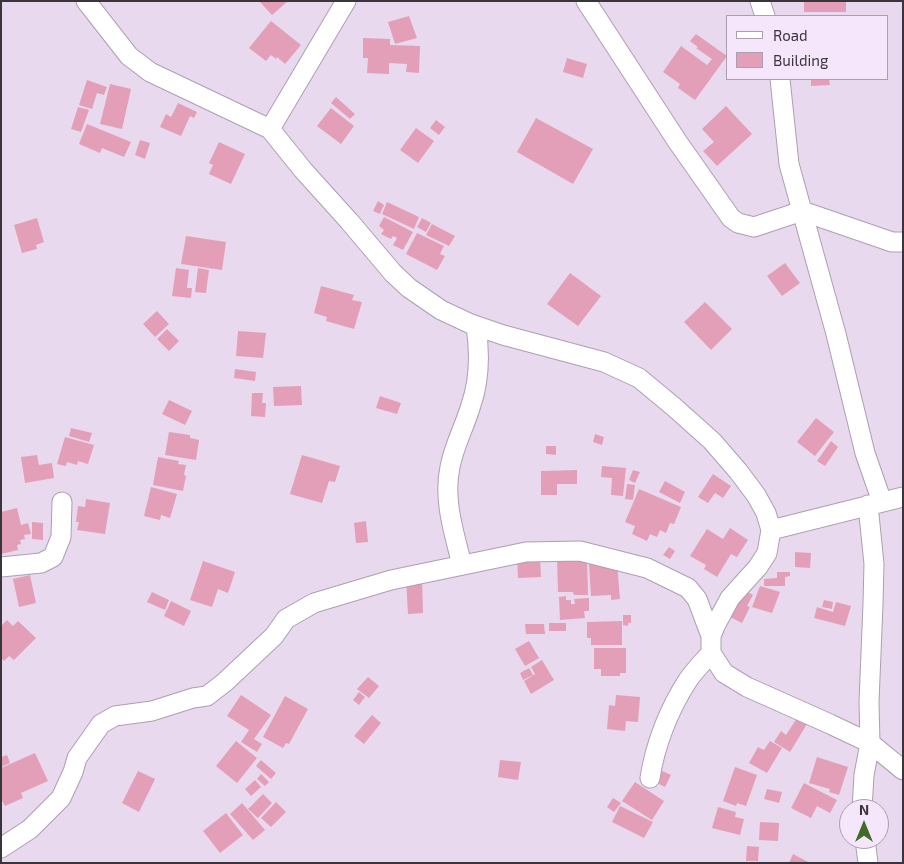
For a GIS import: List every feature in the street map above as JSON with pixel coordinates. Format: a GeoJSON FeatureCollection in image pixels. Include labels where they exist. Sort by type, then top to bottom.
{"type":"FeatureCollection","features":[{"type":"Feature","properties":{"kind":"street"},"geometry":{"type":"LineString","coordinates":[[86,1],[129,56],[150,72],[270,129],[303,170],[393,273],[409,288],[441,310],[476,326],[604,362],[638,378],[712,441],[738,471],[766,513],[771,530],[767,554],[730,598],[711,645],[688,680],[665,724],[652,760],[650,778]]}},
{"type":"Feature","properties":{"kind":"street"},"geometry":{"type":"LineString","coordinates":[[270,129],[346,1]]}},
{"type":"Feature","properties":{"kind":"street"},"geometry":{"type":"LineString","coordinates":[[586,1],[677,141],[731,218],[738,223],[754,227],[802,211],[892,242],[903,242]]}},
{"type":"Feature","properties":{"kind":"street"},"geometry":{"type":"LineString","coordinates":[[760,1],[765,15]]}},
{"type":"Feature","properties":{"kind":"street"},"geometry":{"type":"LineString","coordinates":[[780,80],[790,164],[838,343],[865,453],[875,504],[869,702],[870,744],[864,775],[863,799]]}},
{"type":"Feature","properties":{"kind":"street"},"geometry":{"type":"LineString","coordinates":[[462,565],[447,493],[454,448],[472,405],[477,382],[479,363],[476,326]]}},
{"type":"Feature","properties":{"kind":"street"},"geometry":{"type":"LineString","coordinates":[[771,530],[903,497]]}},
{"type":"Feature","properties":{"kind":"street"},"geometry":{"type":"LineString","coordinates":[[1,567],[41,563],[53,556],[61,537],[62,502]]}},
{"type":"Feature","properties":{"kind":"street"},"geometry":{"type":"LineString","coordinates":[[1,848],[30,829],[61,798],[78,758],[101,724],[115,716],[152,711],[193,698],[207,696],[225,682],[274,636],[286,620],[314,603],[391,580],[526,552],[580,551],[647,568],[688,588],[697,599],[711,645],[724,672],[747,687],[870,744],[903,770]]}},
{"type":"Feature","properties":{"kind":"street"},"geometry":{"type":"LineString","coordinates":[[866,849],[868,863]]}},
{"type":"Feature","properties":{"kind":"building"},"geometry":{"type":"Polygon","coordinates":[[[259,1],[288,1],[272,15],[259,1]]]}},
{"type":"Feature","properties":{"kind":"building"},"geometry":{"type":"Polygon","coordinates":[[[804,1],[846,1],[846,12],[804,12],[804,1]]]}},
{"type":"Feature","properties":{"kind":"building"},"geometry":{"type":"Polygon","coordinates":[[[409,16],[417,38],[395,44],[388,22],[409,16]]]}},
{"type":"Feature","properties":{"kind":"building"},"geometry":{"type":"Polygon","coordinates":[[[271,21],[301,45],[285,64],[277,57],[276,59],[271,55],[266,61],[249,48],[271,21]]]}},
{"type":"Feature","properties":{"kind":"building"},"geometry":{"type":"Polygon","coordinates":[[[696,34],[726,55],[695,100],[678,88],[680,84],[663,72],[681,46],[707,65],[712,59],[696,48],[698,47],[690,41],[696,34]]]}},
{"type":"Feature","properties":{"kind":"building"},"geometry":{"type":"Polygon","coordinates":[[[363,38],[390,39],[390,45],[420,46],[419,73],[406,72],[407,64],[389,63],[389,74],[367,73],[368,58],[363,58],[363,38]]]}},
{"type":"Feature","properties":{"kind":"building"},"geometry":{"type":"Polygon","coordinates":[[[567,58],[587,64],[583,78],[563,72],[567,58]]]}},
{"type":"Feature","properties":{"kind":"building"},"geometry":{"type":"Polygon","coordinates":[[[87,80],[107,87],[104,95],[97,93],[92,109],[79,105],[87,80]]]}},
{"type":"Feature","properties":{"kind":"building"},"geometry":{"type":"Polygon","coordinates":[[[811,80],[829,80],[830,85],[811,86],[811,80]]]}},
{"type":"Feature","properties":{"kind":"building"},"geometry":{"type":"Polygon","coordinates":[[[110,84],[131,89],[122,129],[100,124],[110,84]]]}},
{"type":"Feature","properties":{"kind":"building"},"geometry":{"type":"Polygon","coordinates":[[[336,97],[355,114],[350,119],[331,103],[336,97]]]}},
{"type":"Feature","properties":{"kind":"building"},"geometry":{"type":"Polygon","coordinates":[[[178,103],[197,112],[194,118],[190,116],[181,136],[160,127],[166,114],[171,117],[178,103]]]}},
{"type":"Feature","properties":{"kind":"building"},"geometry":{"type":"Polygon","coordinates":[[[726,106],[752,134],[717,166],[703,151],[714,142],[702,129],[726,106]]]}},
{"type":"Feature","properties":{"kind":"building"},"geometry":{"type":"Polygon","coordinates":[[[78,107],[89,110],[81,132],[71,129],[78,107]]]}},
{"type":"Feature","properties":{"kind":"building"},"geometry":{"type":"Polygon","coordinates":[[[331,108],[354,126],[341,144],[317,126],[331,108]]]}},
{"type":"Feature","properties":{"kind":"building"},"geometry":{"type":"Polygon","coordinates":[[[536,118],[593,149],[573,184],[517,152],[536,118]]]}},
{"type":"Feature","properties":{"kind":"building"},"geometry":{"type":"Polygon","coordinates":[[[436,120],[445,127],[439,135],[430,128],[436,120]]]}},
{"type":"Feature","properties":{"kind":"building"},"geometry":{"type":"Polygon","coordinates":[[[87,124],[131,142],[124,157],[102,148],[100,153],[79,144],[87,124]]]}},
{"type":"Feature","properties":{"kind":"building"},"geometry":{"type":"Polygon","coordinates":[[[416,128],[434,141],[418,163],[400,150],[416,128]]]}},
{"type":"Feature","properties":{"kind":"building"},"geometry":{"type":"Polygon","coordinates":[[[140,140],[150,143],[145,159],[135,155],[140,140]]]}},
{"type":"Feature","properties":{"kind":"building"},"geometry":{"type":"Polygon","coordinates":[[[219,142],[245,154],[231,184],[209,174],[213,165],[209,163],[219,142]]]}},
{"type":"Feature","properties":{"kind":"building"},"geometry":{"type":"Polygon","coordinates":[[[378,201],[384,205],[380,214],[373,211],[378,201]]]}},
{"type":"Feature","properties":{"kind":"building"},"geometry":{"type":"Polygon","coordinates":[[[387,202],[419,217],[414,229],[382,214],[387,202]]]}},
{"type":"Feature","properties":{"kind":"building"},"geometry":{"type":"Polygon","coordinates":[[[384,217],[413,232],[403,250],[393,245],[397,238],[393,236],[391,239],[381,234],[384,230],[379,226],[384,217]]]}},
{"type":"Feature","properties":{"kind":"building"},"geometry":{"type":"Polygon","coordinates":[[[37,218],[44,242],[36,245],[37,249],[22,253],[14,225],[37,218]]]}},
{"type":"Feature","properties":{"kind":"building"},"geometry":{"type":"Polygon","coordinates":[[[422,218],[431,223],[426,232],[417,227],[422,218]]]}},
{"type":"Feature","properties":{"kind":"building"},"geometry":{"type":"Polygon","coordinates":[[[432,224],[455,236],[449,246],[426,235],[432,224]]]}},
{"type":"Feature","properties":{"kind":"building"},"geometry":{"type":"Polygon","coordinates":[[[417,233],[444,246],[440,254],[445,256],[437,270],[406,254],[417,233]]]}},
{"type":"Feature","properties":{"kind":"building"},"geometry":{"type":"Polygon","coordinates":[[[186,236],[226,242],[222,270],[181,264],[186,236]]]}},
{"type":"Feature","properties":{"kind":"building"},"geometry":{"type":"Polygon","coordinates":[[[785,263],[800,283],[782,296],[767,276],[785,263]]]}},
{"type":"Feature","properties":{"kind":"building"},"geometry":{"type":"Polygon","coordinates":[[[176,268],[189,270],[187,288],[192,288],[191,298],[172,296],[176,268]]]}},
{"type":"Feature","properties":{"kind":"building"},"geometry":{"type":"Polygon","coordinates":[[[198,268],[209,270],[206,293],[195,292],[198,268]]]}},
{"type":"Feature","properties":{"kind":"building"},"geometry":{"type":"Polygon","coordinates":[[[570,273],[601,296],[578,326],[547,304],[570,273]]]}},
{"type":"Feature","properties":{"kind":"building"},"geometry":{"type":"Polygon","coordinates":[[[321,286],[354,295],[352,300],[362,302],[354,329],[326,321],[327,317],[314,313],[321,286]]]}},
{"type":"Feature","properties":{"kind":"building"},"geometry":{"type":"Polygon","coordinates":[[[705,302],[732,329],[711,350],[684,322],[705,302]]]}},
{"type":"Feature","properties":{"kind":"building"},"geometry":{"type":"Polygon","coordinates":[[[157,311],[169,324],[155,337],[143,324],[157,311]]]}},
{"type":"Feature","properties":{"kind":"building"},"geometry":{"type":"Polygon","coordinates":[[[167,329],[179,341],[169,351],[157,339],[167,329]]]}},
{"type":"Feature","properties":{"kind":"building"},"geometry":{"type":"Polygon","coordinates":[[[238,331],[266,333],[263,358],[236,356],[238,331]]]}},
{"type":"Feature","properties":{"kind":"building"},"geometry":{"type":"Polygon","coordinates":[[[235,369],[256,372],[255,381],[234,378],[235,369]]]}},
{"type":"Feature","properties":{"kind":"building"},"geometry":{"type":"Polygon","coordinates":[[[301,386],[302,405],[274,406],[273,387],[301,386]]]}},
{"type":"Feature","properties":{"kind":"building"},"geometry":{"type":"Polygon","coordinates":[[[252,393],[263,393],[262,403],[266,403],[265,417],[251,416],[252,393]]]}},
{"type":"Feature","properties":{"kind":"building"},"geometry":{"type":"Polygon","coordinates":[[[380,396],[401,403],[397,414],[376,408],[380,396]]]}},
{"type":"Feature","properties":{"kind":"building"},"geometry":{"type":"Polygon","coordinates":[[[169,400],[192,411],[185,425],[162,414],[169,400]]]}},
{"type":"Feature","properties":{"kind":"building"},"geometry":{"type":"Polygon","coordinates":[[[816,418],[834,432],[815,456],[797,442],[816,418]]]}},
{"type":"Feature","properties":{"kind":"building"},"geometry":{"type":"Polygon","coordinates":[[[71,428],[92,433],[89,442],[69,436],[71,428]]]}},
{"type":"Feature","properties":{"kind":"building"},"geometry":{"type":"Polygon","coordinates":[[[169,432],[190,435],[190,438],[199,440],[196,460],[165,455],[169,432]]]}},
{"type":"Feature","properties":{"kind":"building"},"geometry":{"type":"Polygon","coordinates":[[[595,434],[604,437],[602,445],[593,442],[595,434]]]}},
{"type":"Feature","properties":{"kind":"building"},"geometry":{"type":"Polygon","coordinates":[[[65,437],[94,445],[88,464],[78,461],[77,465],[67,462],[66,466],[57,464],[65,437]]]}},
{"type":"Feature","properties":{"kind":"building"},"geometry":{"type":"Polygon","coordinates":[[[831,441],[838,447],[825,466],[817,461],[831,441]]]}},
{"type":"Feature","properties":{"kind":"building"},"geometry":{"type":"Polygon","coordinates":[[[546,446],[556,446],[556,455],[546,454],[546,446]]]}},
{"type":"Feature","properties":{"kind":"building"},"geometry":{"type":"Polygon","coordinates":[[[37,455],[39,465],[52,463],[54,478],[25,483],[21,457],[37,455]]]}},
{"type":"Feature","properties":{"kind":"building"},"geometry":{"type":"Polygon","coordinates":[[[302,455],[340,466],[335,482],[329,481],[322,503],[290,494],[302,455]]]}},
{"type":"Feature","properties":{"kind":"building"},"geometry":{"type":"Polygon","coordinates":[[[158,457],[179,461],[178,464],[186,465],[183,491],[153,485],[158,457]]]}},
{"type":"Feature","properties":{"kind":"building"},"geometry":{"type":"Polygon","coordinates":[[[602,466],[626,468],[623,496],[611,495],[612,478],[601,477],[602,466]]]}},
{"type":"Feature","properties":{"kind":"building"},"geometry":{"type":"Polygon","coordinates":[[[577,470],[577,484],[557,484],[557,495],[541,495],[541,471],[577,470]]]}},
{"type":"Feature","properties":{"kind":"building"},"geometry":{"type":"Polygon","coordinates":[[[633,470],[640,472],[635,483],[629,480],[633,470]]]}},
{"type":"Feature","properties":{"kind":"building"},"geometry":{"type":"Polygon","coordinates":[[[713,474],[731,486],[723,498],[715,493],[708,503],[698,497],[713,474]]]}},
{"type":"Feature","properties":{"kind":"building"},"geometry":{"type":"Polygon","coordinates":[[[665,481],[685,492],[680,503],[659,492],[665,481]]]}},
{"type":"Feature","properties":{"kind":"building"},"geometry":{"type":"Polygon","coordinates":[[[627,484],[635,485],[633,500],[625,499],[627,484]]]}},
{"type":"Feature","properties":{"kind":"building"},"geometry":{"type":"Polygon","coordinates":[[[151,487],[177,494],[170,518],[161,515],[160,520],[144,516],[151,487]]]}},
{"type":"Feature","properties":{"kind":"building"},"geometry":{"type":"Polygon","coordinates":[[[639,489],[681,507],[674,524],[670,523],[666,533],[660,530],[657,537],[650,534],[647,541],[632,534],[635,526],[625,522],[639,489]]]}},
{"type":"Feature","properties":{"kind":"building"},"geometry":{"type":"Polygon","coordinates":[[[86,499],[110,503],[105,534],[77,530],[79,522],[76,522],[78,506],[85,507],[86,499]]]}},
{"type":"Feature","properties":{"kind":"building"},"geometry":{"type":"Polygon","coordinates":[[[17,508],[21,525],[28,523],[31,534],[24,535],[25,539],[20,540],[21,544],[17,545],[18,550],[1,554],[1,512],[17,508]]]}},
{"type":"Feature","properties":{"kind":"building"},"geometry":{"type":"Polygon","coordinates":[[[366,521],[368,542],[356,543],[354,523],[366,521]]]}},
{"type":"Feature","properties":{"kind":"building"},"geometry":{"type":"Polygon","coordinates":[[[32,522],[43,523],[43,540],[32,539],[32,522]]]}},
{"type":"Feature","properties":{"kind":"building"},"geometry":{"type":"Polygon","coordinates":[[[730,528],[748,540],[737,557],[731,554],[717,577],[704,569],[706,565],[690,556],[707,529],[723,539],[730,528]]]}},
{"type":"Feature","properties":{"kind":"building"},"geometry":{"type":"Polygon","coordinates":[[[669,547],[675,551],[670,559],[663,555],[669,547]]]}},
{"type":"Feature","properties":{"kind":"building"},"geometry":{"type":"Polygon","coordinates":[[[795,552],[811,553],[810,568],[795,567],[795,552]]]}},
{"type":"Feature","properties":{"kind":"building"},"geometry":{"type":"Polygon","coordinates":[[[517,557],[540,557],[541,577],[518,578],[517,557]]]}},
{"type":"Feature","properties":{"kind":"building"},"geometry":{"type":"Polygon","coordinates":[[[587,558],[588,595],[558,592],[557,559],[587,558]]]}},
{"type":"Feature","properties":{"kind":"building"},"geometry":{"type":"Polygon","coordinates":[[[203,561],[235,572],[228,593],[218,589],[212,607],[190,600],[203,561]]]}},
{"type":"Feature","properties":{"kind":"building"},"geometry":{"type":"Polygon","coordinates":[[[617,563],[620,599],[611,600],[611,595],[591,596],[589,564],[617,563]]]}},
{"type":"Feature","properties":{"kind":"building"},"geometry":{"type":"Polygon","coordinates":[[[777,572],[790,572],[790,576],[785,577],[785,586],[764,586],[764,579],[777,578],[777,572]]]}},
{"type":"Feature","properties":{"kind":"building"},"geometry":{"type":"Polygon","coordinates":[[[30,575],[36,603],[19,607],[13,579],[30,575]]]}},
{"type":"Feature","properties":{"kind":"building"},"geometry":{"type":"Polygon","coordinates":[[[422,578],[423,613],[408,614],[406,579],[422,578]]]}},
{"type":"Feature","properties":{"kind":"building"},"geometry":{"type":"Polygon","coordinates":[[[760,586],[780,592],[772,613],[752,607],[760,586]]]}},
{"type":"Feature","properties":{"kind":"building"},"geometry":{"type":"Polygon","coordinates":[[[744,590],[753,595],[747,606],[750,607],[742,623],[730,617],[744,590]]]}},
{"type":"Feature","properties":{"kind":"building"},"geometry":{"type":"Polygon","coordinates":[[[152,592],[169,600],[165,610],[147,602],[152,592]]]}},
{"type":"Feature","properties":{"kind":"building"},"geometry":{"type":"Polygon","coordinates":[[[566,596],[566,600],[571,600],[571,604],[575,604],[574,599],[589,598],[589,611],[584,611],[585,618],[560,620],[559,597],[566,596]]]}},
{"type":"Feature","properties":{"kind":"building"},"geometry":{"type":"Polygon","coordinates":[[[824,600],[833,602],[832,609],[822,607],[824,600]]]}},
{"type":"Feature","properties":{"kind":"building"},"geometry":{"type":"Polygon","coordinates":[[[171,601],[191,611],[184,626],[164,616],[171,601]]]}},
{"type":"Feature","properties":{"kind":"building"},"geometry":{"type":"Polygon","coordinates":[[[836,602],[851,606],[845,626],[814,618],[817,607],[833,612],[836,602]]]}},
{"type":"Feature","properties":{"kind":"building"},"geometry":{"type":"Polygon","coordinates":[[[623,615],[631,615],[631,623],[628,623],[628,626],[623,625],[623,615]]]}},
{"type":"Feature","properties":{"kind":"building"},"geometry":{"type":"Polygon","coordinates":[[[7,620],[13,626],[18,621],[36,638],[14,660],[9,656],[4,661],[1,658],[1,626],[7,620]]]}},
{"type":"Feature","properties":{"kind":"building"},"geometry":{"type":"Polygon","coordinates":[[[622,621],[622,645],[591,645],[591,638],[587,638],[587,622],[622,621]]]}},
{"type":"Feature","properties":{"kind":"building"},"geometry":{"type":"Polygon","coordinates":[[[549,623],[566,623],[566,631],[549,631],[549,623]]]}},
{"type":"Feature","properties":{"kind":"building"},"geometry":{"type":"Polygon","coordinates":[[[525,624],[544,624],[545,634],[526,634],[525,624]]]}},
{"type":"Feature","properties":{"kind":"building"},"geometry":{"type":"Polygon","coordinates":[[[529,641],[539,658],[525,666],[515,649],[529,641]]]}},
{"type":"Feature","properties":{"kind":"building"},"geometry":{"type":"Polygon","coordinates":[[[594,648],[626,648],[626,673],[620,673],[620,676],[601,676],[601,669],[594,669],[594,648]]]}},
{"type":"Feature","properties":{"kind":"building"},"geometry":{"type":"Polygon","coordinates":[[[542,660],[554,680],[531,694],[524,681],[535,674],[531,667],[542,660]]]}},
{"type":"Feature","properties":{"kind":"building"},"geometry":{"type":"Polygon","coordinates":[[[529,668],[533,675],[523,680],[520,673],[529,668]]]}},
{"type":"Feature","properties":{"kind":"building"},"geometry":{"type":"Polygon","coordinates":[[[368,677],[379,686],[369,698],[357,689],[368,677]]]}},
{"type":"Feature","properties":{"kind":"building"},"geometry":{"type":"Polygon","coordinates":[[[359,692],[365,697],[359,705],[353,700],[359,692]]]}},
{"type":"Feature","properties":{"kind":"building"},"geometry":{"type":"Polygon","coordinates":[[[241,695],[271,715],[254,739],[262,744],[257,752],[241,742],[249,730],[227,716],[241,695]]]}},
{"type":"Feature","properties":{"kind":"building"},"geometry":{"type":"Polygon","coordinates":[[[616,695],[640,697],[638,722],[626,721],[625,731],[607,729],[609,705],[615,706],[616,695]]]}},
{"type":"Feature","properties":{"kind":"building"},"geometry":{"type":"Polygon","coordinates":[[[285,696],[308,709],[289,744],[286,743],[283,748],[263,737],[285,696]]]}},
{"type":"Feature","properties":{"kind":"building"},"geometry":{"type":"Polygon","coordinates":[[[372,715],[381,723],[364,744],[354,736],[372,715]]]}},
{"type":"Feature","properties":{"kind":"building"},"geometry":{"type":"Polygon","coordinates":[[[797,718],[807,724],[790,752],[774,742],[781,731],[786,735],[797,718]]]}},
{"type":"Feature","properties":{"kind":"building"},"geometry":{"type":"Polygon","coordinates":[[[236,741],[257,758],[237,783],[216,766],[236,741]]]}},
{"type":"Feature","properties":{"kind":"building"},"geometry":{"type":"Polygon","coordinates":[[[770,741],[782,748],[767,773],[749,763],[758,747],[764,750],[770,741]]]}},
{"type":"Feature","properties":{"kind":"building"},"geometry":{"type":"Polygon","coordinates":[[[35,753],[48,781],[21,793],[23,798],[5,806],[1,799],[1,768],[35,753]]]}},
{"type":"Feature","properties":{"kind":"building"},"geometry":{"type":"Polygon","coordinates":[[[7,755],[10,763],[1,767],[1,757],[7,755]]]}},
{"type":"Feature","properties":{"kind":"building"},"geometry":{"type":"Polygon","coordinates":[[[817,757],[848,767],[839,795],[829,792],[830,789],[809,783],[817,757]]]}},
{"type":"Feature","properties":{"kind":"building"},"geometry":{"type":"Polygon","coordinates":[[[261,760],[276,773],[271,779],[256,766],[261,760]]]}},
{"type":"Feature","properties":{"kind":"building"},"geometry":{"type":"Polygon","coordinates":[[[500,760],[521,762],[518,780],[498,777],[500,760]]]}},
{"type":"Feature","properties":{"kind":"building"},"geometry":{"type":"Polygon","coordinates":[[[735,767],[757,775],[746,806],[737,803],[736,806],[723,801],[735,767]]]}},
{"type":"Feature","properties":{"kind":"building"},"geometry":{"type":"Polygon","coordinates":[[[138,771],[155,779],[139,812],[122,803],[138,771]]]}},
{"type":"Feature","properties":{"kind":"building"},"geometry":{"type":"Polygon","coordinates":[[[662,771],[671,775],[665,787],[657,783],[662,771]]]}},
{"type":"Feature","properties":{"kind":"building"},"geometry":{"type":"Polygon","coordinates":[[[261,774],[269,782],[265,786],[257,779],[261,774]]]}},
{"type":"Feature","properties":{"kind":"building"},"geometry":{"type":"Polygon","coordinates":[[[255,780],[261,787],[251,796],[245,789],[255,780]]]}},
{"type":"Feature","properties":{"kind":"building"},"geometry":{"type":"Polygon","coordinates":[[[635,782],[664,801],[652,820],[622,801],[635,782]]]}},
{"type":"Feature","properties":{"kind":"building"},"geometry":{"type":"Polygon","coordinates":[[[804,783],[837,800],[830,813],[817,806],[811,818],[791,808],[804,783]]]}},
{"type":"Feature","properties":{"kind":"building"},"geometry":{"type":"Polygon","coordinates":[[[767,789],[782,792],[779,803],[764,799],[767,789]]]}},
{"type":"Feature","properties":{"kind":"building"},"geometry":{"type":"Polygon","coordinates":[[[263,794],[272,803],[258,818],[248,809],[263,794]]]}},
{"type":"Feature","properties":{"kind":"building"},"geometry":{"type":"Polygon","coordinates":[[[613,798],[621,803],[614,812],[607,807],[613,798]]]}},
{"type":"Feature","properties":{"kind":"building"},"geometry":{"type":"Polygon","coordinates":[[[276,802],[286,812],[271,827],[261,818],[276,802]]]}},
{"type":"Feature","properties":{"kind":"building"},"geometry":{"type":"Polygon","coordinates":[[[242,803],[265,830],[253,840],[230,814],[242,803]]]}},
{"type":"Feature","properties":{"kind":"building"},"geometry":{"type":"Polygon","coordinates":[[[620,806],[653,822],[644,838],[612,822],[620,806]]]}},
{"type":"Feature","properties":{"kind":"building"},"geometry":{"type":"Polygon","coordinates":[[[718,807],[736,812],[735,817],[744,819],[740,835],[712,828],[718,807]]]}},
{"type":"Feature","properties":{"kind":"building"},"geometry":{"type":"Polygon","coordinates":[[[226,813],[243,835],[220,853],[203,831],[226,813]]]}},
{"type":"Feature","properties":{"kind":"building"},"geometry":{"type":"Polygon","coordinates":[[[760,822],[779,823],[778,841],[759,840],[760,822]]]}},
{"type":"Feature","properties":{"kind":"building"},"geometry":{"type":"Polygon","coordinates":[[[747,846],[759,847],[758,861],[746,861],[747,846]]]}},
{"type":"Feature","properties":{"kind":"building"},"geometry":{"type":"Polygon","coordinates":[[[793,854],[810,863],[789,863],[793,854]]]}}]}
